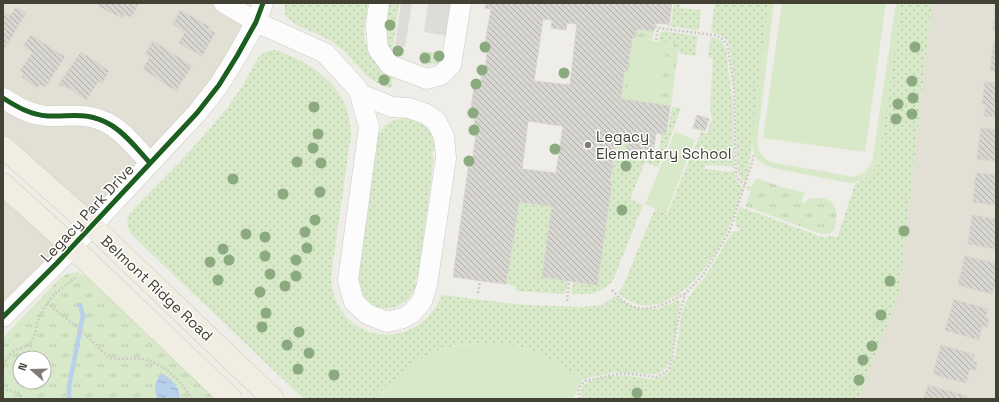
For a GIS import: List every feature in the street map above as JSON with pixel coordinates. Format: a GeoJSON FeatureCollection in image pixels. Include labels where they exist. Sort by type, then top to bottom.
{"type":"FeatureCollection","features":[{"type":"Feature","properties":{"kind":"main road","name":"Belmont Ridge Road"},"geometry":{"type":"LineString","coordinates":[[3,146],[92,226],[274,399]]}},
{"type":"Feature","properties":{"kind":"main road","name":"Belmont Ridge Road"},"geometry":{"type":"LineString","coordinates":[[3,184],[72,247],[231,399]]}},
{"type":"Feature","properties":{"kind":"street"},"geometry":{"type":"LineString","coordinates":[[224,3],[256,22],[325,53],[356,87],[360,94],[369,127],[348,280],[354,302],[367,314],[387,322],[403,318],[412,313],[422,301],[427,285],[446,158],[444,136],[436,121],[426,114],[409,108],[392,107],[360,94]]}},
{"type":"Feature","properties":{"kind":"street","name":"Legacy Park Drive"},"geometry":{"type":"LineString","coordinates":[[5,311],[72,247],[197,113],[219,85],[238,56],[264,3]]}},
{"type":"Feature","properties":{"kind":"street"},"geometry":{"type":"LineString","coordinates":[[379,3],[376,26],[378,49],[390,65],[427,79],[441,75],[451,65],[462,3]]}},
{"type":"Feature","properties":{"kind":"street"},"geometry":{"type":"LineString","coordinates":[[3,98],[19,108],[34,114],[48,116],[78,114],[106,122],[124,135],[150,163]]}},
{"type":"Feature","properties":{"kind":"path"},"geometry":{"type":"LineString","coordinates":[[655,26],[658,28],[715,35],[727,44],[734,88],[736,176],[745,185]]}},
{"type":"Feature","properties":{"kind":"path"},"geometry":{"type":"LineString","coordinates":[[656,40],[658,28]]}},
{"type":"Feature","properties":{"kind":"path"},"geometry":{"type":"LineString","coordinates":[[612,290],[624,302],[633,307],[647,309],[660,307],[685,294],[703,275],[730,232],[754,156]]}},
{"type":"Feature","properties":{"kind":"path"},"geometry":{"type":"LineString","coordinates":[[3,365],[10,355],[30,343],[35,335],[42,310],[58,290],[75,278]]}},
{"type":"Feature","properties":{"kind":"path"},"geometry":{"type":"LineString","coordinates":[[478,293],[480,281]]}},
{"type":"Feature","properties":{"kind":"path"},"geometry":{"type":"LineString","coordinates":[[567,301],[569,281]]}},
{"type":"Feature","properties":{"kind":"path"},"geometry":{"type":"LineString","coordinates":[[580,399],[578,391],[581,384],[585,381],[622,373],[657,377],[669,369],[672,360],[677,324],[685,294]]}},
{"type":"Feature","properties":{"kind":"path"},"geometry":{"type":"LineString","coordinates":[[48,304],[84,332],[109,358],[148,360],[161,366],[184,387],[192,399]]}},
{"type":"Feature","properties":{"kind":"path"},"geometry":{"type":"LineString","coordinates":[[3,387],[7,390],[19,393],[23,399]]}},
{"type":"Feature","properties":{"kind":"shaded area"},"geometry":{"type":"Polygon","coordinates":[[[3,3],[224,3],[256,22],[237,56],[92,226],[3,147],[3,3]]]}},
{"type":"Feature","properties":{"kind":"shaded area"},"geometry":{"type":"Polygon","coordinates":[[[401,3],[412,3],[405,47],[395,45],[401,3]]]}},
{"type":"Feature","properties":{"kind":"shaded area"},"geometry":{"type":"Polygon","coordinates":[[[428,3],[452,3],[448,36],[424,32],[428,3]]]}},
{"type":"Feature","properties":{"kind":"shaded area"},"geometry":{"type":"Polygon","coordinates":[[[932,3],[996,3],[996,399],[858,399],[899,295],[932,3]]]}},
{"type":"Feature","properties":{"kind":"shaded area"},"geometry":{"type":"Polygon","coordinates":[[[3,184],[72,247],[3,317],[3,184]]]}},
{"type":"Feature","properties":{"kind":"green space"},"geometry":{"type":"Polygon","coordinates":[[[285,3],[368,3],[365,27],[366,45],[369,53],[375,61],[393,78],[392,86],[389,88],[372,79],[334,43],[290,20],[285,12],[285,3]]]}},
{"type":"Feature","properties":{"kind":"green space"},"geometry":{"type":"Polygon","coordinates":[[[389,3],[399,3],[393,46],[404,49],[405,51],[403,56],[395,52],[387,41],[386,26],[389,3]]]}},
{"type":"Feature","properties":{"kind":"green space"},"geometry":{"type":"Polygon","coordinates":[[[674,3],[681,3],[680,8],[701,10],[699,30],[667,26],[667,24],[671,24],[674,3]]]}},
{"type":"Feature","properties":{"kind":"green space"},"geometry":{"type":"Polygon","coordinates":[[[715,3],[768,3],[750,158],[745,181],[742,181],[738,173],[735,89],[730,47],[727,40],[720,35],[711,32],[715,3]]]}},
{"type":"Feature","properties":{"kind":"green space"},"geometry":{"type":"Polygon","coordinates":[[[768,3],[774,3],[757,139],[759,151],[767,160],[771,162],[854,177],[865,172],[872,163],[896,3],[901,3],[878,164],[873,172],[863,180],[849,183],[773,168],[762,163],[755,156],[752,147],[752,135],[768,3]]]}},
{"type":"Feature","properties":{"kind":"green space"},"geometry":{"type":"Polygon","coordinates":[[[782,3],[886,3],[865,152],[763,138],[782,3]]]}},
{"type":"Feature","properties":{"kind":"green space"},"geometry":{"type":"Polygon","coordinates":[[[901,3],[932,3],[899,295],[858,399],[583,399],[580,393],[583,386],[596,379],[622,375],[655,379],[664,376],[669,372],[675,357],[682,313],[686,302],[706,275],[731,234],[734,231],[739,231],[740,228],[736,226],[735,220],[740,207],[825,238],[830,235],[837,238],[855,184],[871,174],[878,164],[901,3]]]}},
{"type":"Feature","properties":{"kind":"green space"},"geometry":{"type":"Polygon","coordinates":[[[637,29],[654,31],[652,41],[679,44],[671,106],[621,99],[624,71],[627,71],[632,38],[635,38],[637,29]]]}},
{"type":"Feature","properties":{"kind":"green space"},"geometry":{"type":"Polygon","coordinates":[[[663,31],[698,36],[695,56],[679,53],[679,44],[659,42],[660,33],[663,31]]]}},
{"type":"Feature","properties":{"kind":"green space"},"geometry":{"type":"Polygon","coordinates":[[[711,37],[721,41],[726,50],[733,106],[734,168],[731,166],[705,165],[704,169],[731,172],[734,170],[734,178],[743,188],[722,241],[714,255],[693,281],[681,292],[668,300],[654,305],[640,305],[631,302],[618,293],[623,286],[655,209],[667,215],[701,132],[707,134],[712,118],[710,110],[713,58],[708,57],[711,37]]]}},
{"type":"Feature","properties":{"kind":"green space"},"geometry":{"type":"Polygon","coordinates":[[[642,41],[661,44],[666,49],[660,97],[655,101],[644,101],[632,98],[627,93],[633,47],[636,43],[642,41]]]}},
{"type":"Feature","properties":{"kind":"green space"},"geometry":{"type":"Polygon","coordinates":[[[275,50],[304,62],[320,73],[328,80],[340,95],[348,113],[351,134],[331,276],[335,299],[346,316],[360,328],[378,334],[396,334],[414,328],[430,315],[442,295],[523,305],[581,307],[602,305],[615,296],[630,305],[645,309],[660,308],[677,300],[680,302],[669,365],[658,374],[615,372],[583,379],[554,361],[530,350],[514,346],[481,343],[448,348],[432,353],[419,360],[379,393],[377,399],[304,399],[137,240],[129,231],[127,224],[127,220],[131,212],[189,152],[230,104],[260,56],[264,52],[275,50]]]}},
{"type":"Feature","properties":{"kind":"green space"},"geometry":{"type":"Polygon","coordinates":[[[422,51],[442,53],[444,56],[438,64],[426,65],[422,63],[422,51]]]}},
{"type":"Feature","properties":{"kind":"green space"},"geometry":{"type":"Polygon","coordinates":[[[672,107],[681,108],[664,154],[659,154],[661,133],[667,134],[672,107]]]}},
{"type":"Feature","properties":{"kind":"green space"},"geometry":{"type":"Polygon","coordinates":[[[406,118],[419,121],[428,128],[435,144],[435,151],[433,151],[432,157],[434,157],[418,278],[416,277],[415,282],[417,282],[414,291],[409,298],[396,307],[388,308],[372,304],[365,298],[358,280],[377,138],[385,126],[392,121],[406,118]]]}},
{"type":"Feature","properties":{"kind":"green space"},"geometry":{"type":"Polygon","coordinates":[[[675,132],[695,140],[666,214],[645,204],[675,132]]]}},
{"type":"Feature","properties":{"kind":"green space"},"geometry":{"type":"Polygon","coordinates":[[[616,139],[628,140],[627,151],[630,153],[662,158],[658,167],[645,162],[630,199],[643,205],[613,280],[603,289],[594,293],[571,294],[573,282],[597,285],[612,184],[610,182],[616,139]]]}},
{"type":"Feature","properties":{"kind":"green space"},"geometry":{"type":"Polygon","coordinates":[[[756,178],[805,193],[801,202],[805,203],[808,199],[814,198],[829,200],[833,204],[836,213],[836,224],[834,230],[829,234],[821,234],[745,206],[751,191],[746,190],[748,186],[752,187],[756,178]]]}},
{"type":"Feature","properties":{"kind":"green space"},"geometry":{"type":"Polygon","coordinates":[[[519,202],[552,206],[542,277],[568,281],[565,294],[515,291],[516,286],[506,284],[519,202]]]}},
{"type":"Feature","properties":{"kind":"green space"},"geometry":{"type":"Polygon","coordinates":[[[77,272],[86,276],[213,396],[214,399],[3,399],[3,338],[59,279],[67,274],[77,272]]]}},
{"type":"Feature","properties":{"kind":"green space"},"geometry":{"type":"Polygon","coordinates":[[[491,343],[513,346],[543,355],[583,379],[573,399],[376,398],[382,390],[404,371],[427,355],[454,347],[491,343]]]}},
{"type":"Feature","properties":{"kind":"water"},"geometry":{"type":"Polygon","coordinates":[[[162,374],[175,384],[179,391],[180,399],[158,399],[155,393],[155,386],[157,379],[162,374]]]}},
{"type":"Feature","properties":{"kind":"building"},"geometry":{"type":"Polygon","coordinates":[[[99,3],[139,3],[131,17],[124,14],[122,18],[98,6],[99,3]]]}},
{"type":"Feature","properties":{"kind":"building","name":"Legacy Elementary School"},"geometry":{"type":"Polygon","coordinates":[[[486,3],[672,3],[669,24],[655,23],[654,31],[637,29],[635,38],[632,38],[627,72],[624,71],[621,99],[670,106],[666,134],[656,133],[653,153],[627,150],[628,140],[616,139],[610,182],[612,183],[597,285],[542,277],[552,206],[519,202],[506,284],[453,277],[469,163],[472,164],[477,127],[474,127],[476,110],[471,109],[474,88],[480,89],[482,73],[485,72],[488,43],[485,43],[491,9],[485,8],[486,3]],[[543,19],[534,81],[570,85],[577,24],[567,23],[566,30],[551,28],[552,20],[543,19]],[[528,121],[522,169],[556,173],[563,126],[528,121]]]}},
{"type":"Feature","properties":{"kind":"building"},"geometry":{"type":"Polygon","coordinates":[[[996,3],[996,30],[993,30],[996,3]]]}},
{"type":"Feature","properties":{"kind":"building"},"geometry":{"type":"Polygon","coordinates":[[[16,7],[26,13],[3,51],[3,12],[9,16],[16,7]]]}},
{"type":"Feature","properties":{"kind":"building"},"geometry":{"type":"Polygon","coordinates":[[[180,10],[210,27],[208,29],[215,33],[202,56],[179,43],[184,31],[173,24],[180,10]]]}},
{"type":"Feature","properties":{"kind":"building"},"geometry":{"type":"Polygon","coordinates":[[[31,35],[65,57],[45,87],[40,84],[37,88],[22,77],[24,73],[20,71],[33,52],[23,46],[31,35]]]}},
{"type":"Feature","properties":{"kind":"building"},"geometry":{"type":"Polygon","coordinates":[[[153,41],[192,66],[176,91],[145,70],[144,67],[150,57],[145,54],[153,41]]]}},
{"type":"Feature","properties":{"kind":"building"},"geometry":{"type":"Polygon","coordinates":[[[994,41],[996,41],[996,71],[990,71],[994,41]]]}},
{"type":"Feature","properties":{"kind":"building"},"geometry":{"type":"Polygon","coordinates":[[[81,52],[109,71],[102,83],[99,81],[86,100],[68,87],[63,87],[59,84],[81,52]]]}},
{"type":"Feature","properties":{"kind":"building"},"geometry":{"type":"Polygon","coordinates":[[[985,82],[996,83],[996,117],[984,116],[986,104],[982,104],[985,82]]]}},
{"type":"Feature","properties":{"kind":"building"},"geometry":{"type":"Polygon","coordinates":[[[697,115],[709,119],[705,131],[693,128],[697,115]]]}},
{"type":"Feature","properties":{"kind":"building"},"geometry":{"type":"Polygon","coordinates":[[[981,128],[996,130],[996,161],[977,159],[981,128]]]}},
{"type":"Feature","properties":{"kind":"building"},"geometry":{"type":"Polygon","coordinates":[[[976,173],[996,175],[996,205],[973,202],[976,173]]]}},
{"type":"Feature","properties":{"kind":"building"},"geometry":{"type":"Polygon","coordinates":[[[972,215],[996,219],[996,249],[968,244],[972,215]]]}},
{"type":"Feature","properties":{"kind":"building"},"geometry":{"type":"Polygon","coordinates":[[[965,256],[996,264],[996,280],[992,294],[958,285],[965,256]]]}},
{"type":"Feature","properties":{"kind":"building"},"geometry":{"type":"Polygon","coordinates":[[[954,300],[988,309],[985,318],[989,319],[987,327],[982,325],[979,340],[945,330],[954,300]]]}},
{"type":"Feature","properties":{"kind":"building"},"geometry":{"type":"Polygon","coordinates":[[[941,345],[975,355],[973,361],[977,363],[975,371],[970,369],[966,383],[933,374],[941,345]]]}},
{"type":"Feature","properties":{"kind":"building"},"geometry":{"type":"Polygon","coordinates":[[[928,385],[967,396],[966,399],[924,399],[928,385]]]}},
{"type":"Feature","properties":{"kind":"waterway"},"geometry":{"type":"LineString","coordinates":[[69,399],[69,387],[83,315],[80,305]]}},
{"type":"Feature","properties":{"kind":"cycle path"},"geometry":{"type":"LineString","coordinates":[[3,317],[57,263],[197,113],[219,85],[237,56],[256,22],[263,3]]}},
{"type":"Feature","properties":{"kind":"cycle path"},"geometry":{"type":"LineString","coordinates":[[3,98],[36,114],[48,116],[87,116],[102,121],[111,125],[122,133],[150,163]]}},
{"type":"Feature","properties":{"kind":"place","name":"Legacy Elementary School"},"geometry":{"type":"Point","coordinates":[588,145]}}]}
